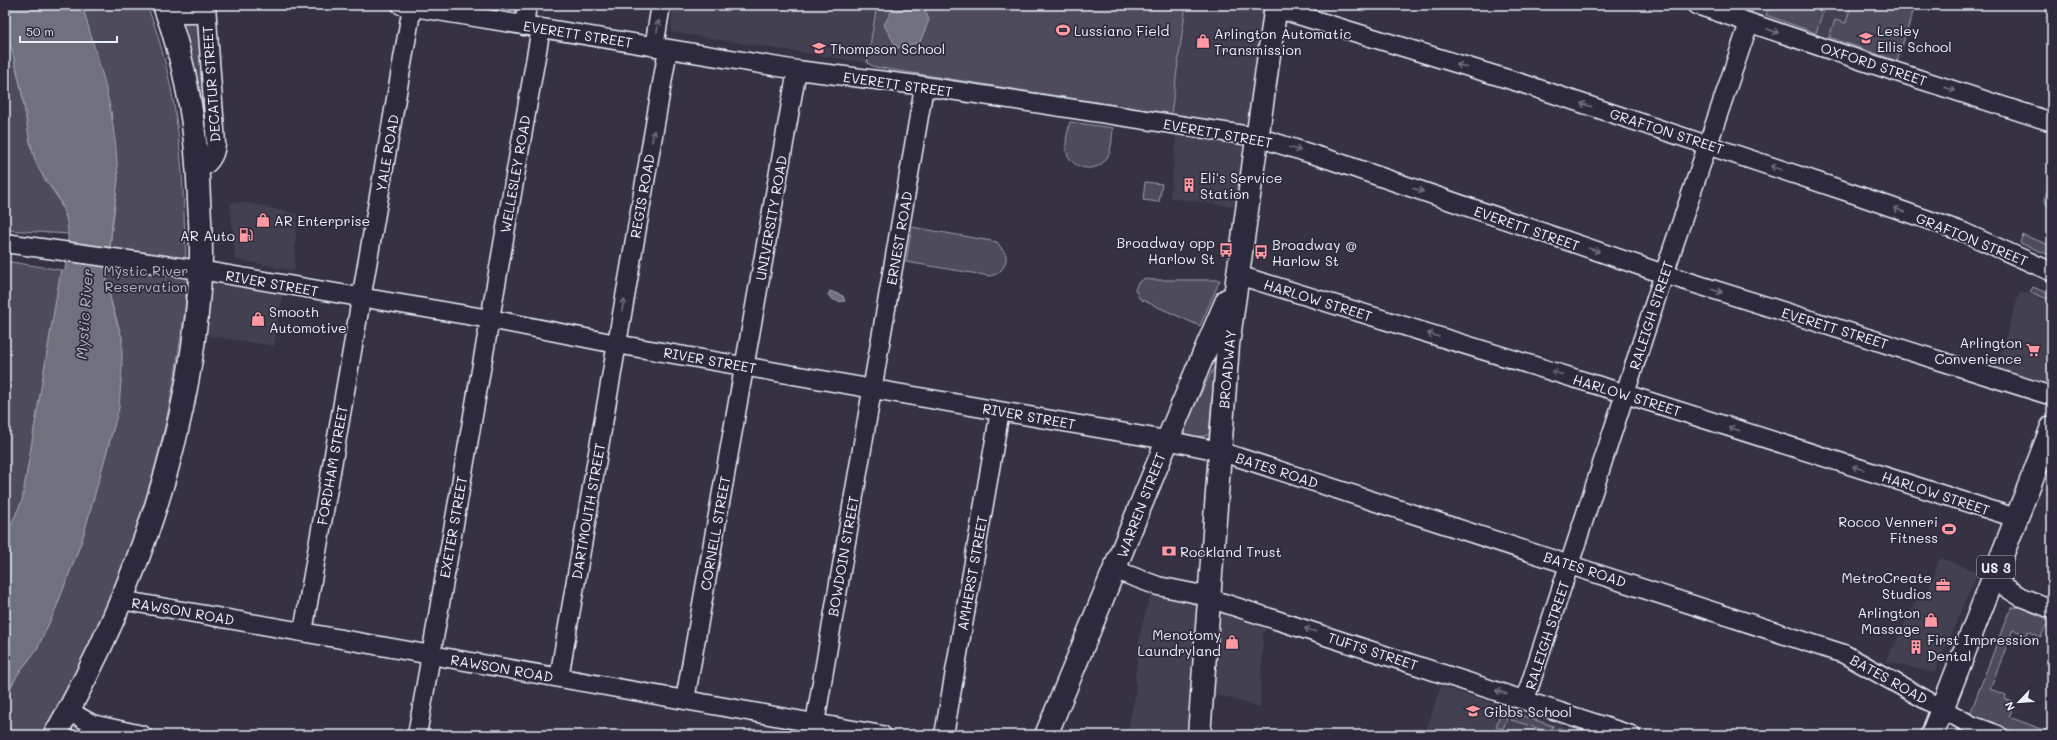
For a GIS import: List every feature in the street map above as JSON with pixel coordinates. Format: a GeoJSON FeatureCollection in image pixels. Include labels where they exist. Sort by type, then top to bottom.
{"type":"FeatureCollection","features":[{"type":"Feature","properties":{"kind":"main road","name":"BROADWAY"},"geometry":{"type":"LineString","coordinates":[[1199,735],[1228,345],[1276,6]]}},
{"type":"Feature","properties":{"kind":"main road"},"geometry":{"type":"LineString","coordinates":[[55,735],[69,711],[105,639],[154,510],[176,434],[194,336],[200,270],[198,169],[187,92],[165,10]]}},
{"type":"Feature","properties":{"kind":"main road","name":"WARREN STREET"},"geometry":{"type":"LineString","coordinates":[[1046,735],[1115,570],[1166,440],[1238,275]]}},
{"type":"Feature","properties":{"kind":"main road","name":"US 3"},"geometry":{"type":"LineString","coordinates":[[1932,735],[2052,427]]}},
{"type":"Feature","properties":{"kind":"street","name":"WELLESLEY ROAD"},"geometry":{"type":"LineString","coordinates":[[490,319],[532,27],[527,5]]}},
{"type":"Feature","properties":{"kind":"street","name":"REGIS ROAD"},"geometry":{"type":"LineString","coordinates":[[616,344],[661,48],[661,5]]}},
{"type":"Feature","properties":{"kind":"street","name":"OXFORD STREET"},"geometry":{"type":"LineString","coordinates":[[1696,5],[2052,122]]}},
{"type":"Feature","properties":{"kind":"street","name":"EVERETT STREET"},"geometry":{"type":"LineString","coordinates":[[406,6],[796,70],[924,87],[1257,137],[1334,161],[1664,274],[2052,396]]}},
{"type":"Feature","properties":{"kind":"street","name":"YALE ROAD"},"geometry":{"type":"LineString","coordinates":[[362,298],[406,6]]}},
{"type":"Feature","properties":{"kind":"street","name":"GRAFTON STREET"},"geometry":{"type":"LineString","coordinates":[[1276,6],[1524,84],[1963,232],[2052,272]]}},
{"type":"Feature","properties":{"kind":"street","name":"DECATUR STREET"},"geometry":{"type":"LineString","coordinates":[[165,10],[206,9],[216,144],[214,154],[207,164],[198,169]]}},
{"type":"Feature","properties":{"kind":"street","name":"RALEIGH STREET"},"geometry":{"type":"LineString","coordinates":[[1525,700],[1664,274],[1749,23]]}},
{"type":"Feature","properties":{"kind":"street","name":"UNIVERSITY ROAD"},"geometry":{"type":"LineString","coordinates":[[744,366],[796,70]]}},
{"type":"Feature","properties":{"kind":"street","name":"ERNEST ROAD"},"geometry":{"type":"LineString","coordinates":[[872,389],[924,87]]}},
{"type":"Feature","properties":{"kind":"street","name":"RIVER STREET"},"geometry":{"type":"LineString","coordinates":[[5,242],[200,270],[490,319],[616,344],[1166,440],[1219,451]]}},
{"type":"Feature","properties":{"kind":"street","name":"HARLOW STREET"},"geometry":{"type":"LineString","coordinates":[[1238,275],[1626,394],[2016,518]]}},
{"type":"Feature","properties":{"kind":"street","name":"FORDHAM STREET"},"geometry":{"type":"LineString","coordinates":[[303,632],[362,298]]}},
{"type":"Feature","properties":{"kind":"street","name":"EXETER STREET"},"geometry":{"type":"LineString","coordinates":[[417,735],[490,319]]}},
{"type":"Feature","properties":{"kind":"street","name":"DARTMOUTH STREET"},"geometry":{"type":"LineString","coordinates":[[559,678],[616,344]]}},
{"type":"Feature","properties":{"kind":"street","name":"CORNELL STREET"},"geometry":{"type":"LineString","coordinates":[[686,700],[744,366]]}},
{"type":"Feature","properties":{"kind":"street","name":"BOWDOIN STREET"},"geometry":{"type":"LineString","coordinates":[[815,723],[872,389]]}},
{"type":"Feature","properties":{"kind":"street","name":"AMHERST STREET"},"geometry":{"type":"LineString","coordinates":[[944,735],[1000,411]]}},
{"type":"Feature","properties":{"kind":"street","name":"BATES ROAD"},"geometry":{"type":"LineString","coordinates":[[1219,451],[1844,654],[1971,725],[1998,735]]}},
{"type":"Feature","properties":{"kind":"street","name":"TUFTS STREET"},"geometry":{"type":"LineString","coordinates":[[1115,570],[1158,586],[1188,591],[1631,735]]}},
{"type":"Feature","properties":{"kind":"street"},"geometry":{"type":"LineString","coordinates":[[1992,579],[2021,597],[2052,609]]}},
{"type":"Feature","properties":{"kind":"street","name":"RAWSON ROAD"},"geometry":{"type":"LineString","coordinates":[[121,600],[882,735]]}},
{"type":"Feature","properties":{"kind":"street"},"geometry":{"type":"LineString","coordinates":[[69,711],[91,730],[142,735]]}},
{"type":"Feature","properties":{"kind":"shaded area","name":"Thompson School"},"geometry":{"type":"Polygon","coordinates":[[[673,5],[877,5],[867,63],[671,32],[673,5]]]}},
{"type":"Feature","properties":{"kind":"shaded area"},"geometry":{"type":"Polygon","coordinates":[[[1187,5],[1265,5],[1238,207],[1170,198],[1176,139],[1171,114],[1187,5]]]}},
{"type":"Feature","properties":{"kind":"shaded area","name":"Lesley Ellis School"},"geometry":{"type":"Polygon","coordinates":[[[1754,5],[1917,5],[1899,64],[1752,12],[1754,5]]]}},
{"type":"Feature","properties":{"kind":"shaded area"},"geometry":{"type":"Polygon","coordinates":[[[230,202],[250,203],[297,214],[294,271],[235,259],[230,202]]]}},
{"type":"Feature","properties":{"kind":"shaded area"},"geometry":{"type":"Polygon","coordinates":[[[217,282],[283,291],[274,346],[205,335],[209,285],[217,282]]]}},
{"type":"Feature","properties":{"kind":"shaded area"},"geometry":{"type":"Polygon","coordinates":[[[2020,291],[2052,303],[2052,388],[1996,368],[2020,291]]]}},
{"type":"Feature","properties":{"kind":"shaded area"},"geometry":{"type":"Polygon","coordinates":[[[1940,558],[1978,572],[1934,673],[1886,661],[1919,595],[1926,597],[1940,558]]]}},
{"type":"Feature","properties":{"kind":"shaded area"},"geometry":{"type":"Polygon","coordinates":[[[1152,590],[1267,626],[1263,635],[1260,708],[1226,697],[1195,694],[1192,735],[1127,735],[1136,691],[1135,679],[1140,632],[1152,590]]]}},
{"type":"Feature","properties":{"kind":"shaded area","name":"Gibbs School"},"geometry":{"type":"Polygon","coordinates":[[[1441,686],[1587,735],[1425,735],[1441,686]]]}},
{"type":"Feature","properties":{"kind":"green space","name":"Mystic River Reservation"},"geometry":{"type":"Polygon","coordinates":[[[82,5],[147,5],[156,30],[170,82],[181,161],[186,263],[185,313],[171,399],[160,449],[146,499],[110,597],[66,690],[41,735],[5,735],[5,697],[18,674],[37,649],[56,608],[82,540],[114,426],[122,338],[108,290],[107,273],[118,179],[111,112],[82,5]]]}},
{"type":"Feature","properties":{"kind":"green space"},"geometry":{"type":"Polygon","coordinates":[[[877,5],[1186,5],[1171,114],[875,67],[867,63],[877,5]]]}},
{"type":"Feature","properties":{"kind":"green space"},"geometry":{"type":"Polygon","coordinates":[[[1730,5],[1754,5],[1752,12],[1730,5]]]}},
{"type":"Feature","properties":{"kind":"green space"},"geometry":{"type":"Polygon","coordinates":[[[1770,5],[1825,5],[1816,33],[1766,15],[1770,5]]]}},
{"type":"Feature","properties":{"kind":"green space"},"geometry":{"type":"Polygon","coordinates":[[[1851,5],[1865,8],[1866,5],[1915,5],[1897,61],[1829,37],[1835,20],[1846,23],[1851,5]]]}},
{"type":"Feature","properties":{"kind":"green space"},"geometry":{"type":"Polygon","coordinates":[[[5,20],[21,89],[31,148],[44,179],[58,198],[67,220],[69,234],[5,230],[5,20]]]}},
{"type":"Feature","properties":{"kind":"green space"},"geometry":{"type":"Polygon","coordinates":[[[182,23],[201,23],[208,140],[206,138],[182,23]]]}},
{"type":"Feature","properties":{"kind":"green space"},"geometry":{"type":"Polygon","coordinates":[[[1070,122],[1113,128],[1112,142],[1108,156],[1099,166],[1093,168],[1080,167],[1070,159],[1066,146],[1070,122]]]}},
{"type":"Feature","properties":{"kind":"green space"},"geometry":{"type":"Polygon","coordinates":[[[2052,178],[2052,210],[2049,209],[2044,199],[2052,178]]]}},
{"type":"Feature","properties":{"kind":"green space"},"geometry":{"type":"Polygon","coordinates":[[[1145,182],[1162,184],[1159,202],[1143,200],[1145,182]]]}},
{"type":"Feature","properties":{"kind":"green space"},"geometry":{"type":"Polygon","coordinates":[[[912,227],[997,242],[1006,255],[1004,266],[1000,271],[990,276],[906,262],[912,227]]]}},
{"type":"Feature","properties":{"kind":"green space"},"geometry":{"type":"Polygon","coordinates":[[[2023,235],[2052,246],[2052,256],[2020,243],[2023,235]]]}},
{"type":"Feature","properties":{"kind":"green space"},"geometry":{"type":"Polygon","coordinates":[[[5,261],[61,270],[22,501],[5,538],[5,261]]]}},
{"type":"Feature","properties":{"kind":"green space"},"geometry":{"type":"Polygon","coordinates":[[[1144,279],[1220,280],[1200,326],[1140,299],[1135,290],[1138,283],[1144,279]]]}},
{"type":"Feature","properties":{"kind":"green space"},"geometry":{"type":"Polygon","coordinates":[[[2033,287],[2049,294],[2047,299],[2030,292],[2033,287]]]}},
{"type":"Feature","properties":{"kind":"green space"},"geometry":{"type":"Polygon","coordinates":[[[1215,365],[1209,435],[1195,437],[1181,433],[1215,365]]]}},
{"type":"Feature","properties":{"kind":"green space"},"geometry":{"type":"Polygon","coordinates":[[[2019,607],[2052,621],[2052,627],[2046,625],[2041,637],[2028,631],[2027,635],[2013,630],[1990,689],[2006,695],[2005,699],[2015,703],[2009,717],[2052,733],[2052,735],[2022,735],[1970,714],[2008,614],[2012,608],[2019,607]]]}},
{"type":"Feature","properties":{"kind":"green space"},"geometry":{"type":"Polygon","coordinates":[[[1501,710],[1509,713],[1503,729],[1496,727],[1501,710]]]}},
{"type":"Feature","properties":{"kind":"green space"},"geometry":{"type":"Polygon","coordinates":[[[1514,713],[1553,726],[1550,732],[1511,720],[1514,713]]]}},
{"type":"Feature","properties":{"kind":"green space"},"geometry":{"type":"Polygon","coordinates":[[[1558,728],[1579,735],[1556,734],[1558,728]]]}},
{"type":"Feature","properties":{"kind":"water","name":"Mystic River"},"geometry":{"type":"Polygon","coordinates":[[[5,5],[82,5],[104,80],[111,112],[116,148],[118,179],[107,279],[112,307],[122,338],[122,368],[119,408],[82,540],[56,608],[37,649],[18,674],[5,697],[5,538],[22,501],[61,270],[65,270],[68,234],[66,217],[63,208],[56,194],[38,168],[33,154],[21,88],[7,26],[5,5]]]}},
{"type":"Feature","properties":{"kind":"water"},"geometry":{"type":"Polygon","coordinates":[[[895,5],[923,5],[929,20],[920,42],[897,48],[884,25],[895,5]]]}},
{"type":"Feature","properties":{"kind":"water"},"geometry":{"type":"Polygon","coordinates":[[[830,291],[843,296],[845,301],[836,301],[832,299],[828,295],[830,291]]]}},
{"type":"Feature","properties":{"kind":"place","name":"Lussiano Field"},"geometry":{"type":"Point","coordinates":[1063,30]}},
{"type":"Feature","properties":{"kind":"place","name":"Lesley Ellis School"},"geometry":{"type":"Point","coordinates":[1866,38]}},
{"type":"Feature","properties":{"kind":"place","name":"Arlington Automatic Transmission"},"geometry":{"type":"Point","coordinates":[1203,41]}},
{"type":"Feature","properties":{"kind":"place","name":"Thompson School"},"geometry":{"type":"Point","coordinates":[819,48]}},
{"type":"Feature","properties":{"kind":"place","name":"Eli's Service Station"},"geometry":{"type":"Point","coordinates":[1189,185]}},
{"type":"Feature","properties":{"kind":"place","name":"AR Enterprise"},"geometry":{"type":"Point","coordinates":[263,220]}},
{"type":"Feature","properties":{"kind":"place","name":"AR Auto"},"geometry":{"type":"Point","coordinates":[246,235]}},
{"type":"Feature","properties":{"kind":"place","name":"Broadway opp Harlow St"},"geometry":{"type":"Point","coordinates":[1226,250]}},
{"type":"Feature","properties":{"kind":"place","name":"Broadway @ Harlow St"},"geometry":{"type":"Point","coordinates":[1261,252]}},
{"type":"Feature","properties":{"kind":"place","name":"Smooth Automotive"},"geometry":{"type":"Point","coordinates":[258,319]}},
{"type":"Feature","properties":{"kind":"place","name":"Arlington Convenience"},"geometry":{"type":"Point","coordinates":[2033,350]}},
{"type":"Feature","properties":{"kind":"place","name":"Rocco Venneri Fitness"},"geometry":{"type":"Point","coordinates":[1949,529]}},
{"type":"Feature","properties":{"kind":"place","name":"Rockland Trust"},"geometry":{"type":"Point","coordinates":[1169,551]}},
{"type":"Feature","properties":{"kind":"place","name":"MetroCreate Studios"},"geometry":{"type":"Point","coordinates":[1943,585]}},
{"type":"Feature","properties":{"kind":"place","name":"Arlington Massage"},"geometry":{"type":"Point","coordinates":[1931,620]}},
{"type":"Feature","properties":{"kind":"place","name":"Menotomy Laundryland"},"geometry":{"type":"Point","coordinates":[1232,642]}},
{"type":"Feature","properties":{"kind":"place","name":"First Impression Dental"},"geometry":{"type":"Point","coordinates":[1916,647]}},
{"type":"Feature","properties":{"kind":"place","name":"Gibbs School"},"geometry":{"type":"Point","coordinates":[1473,711]}}]}
